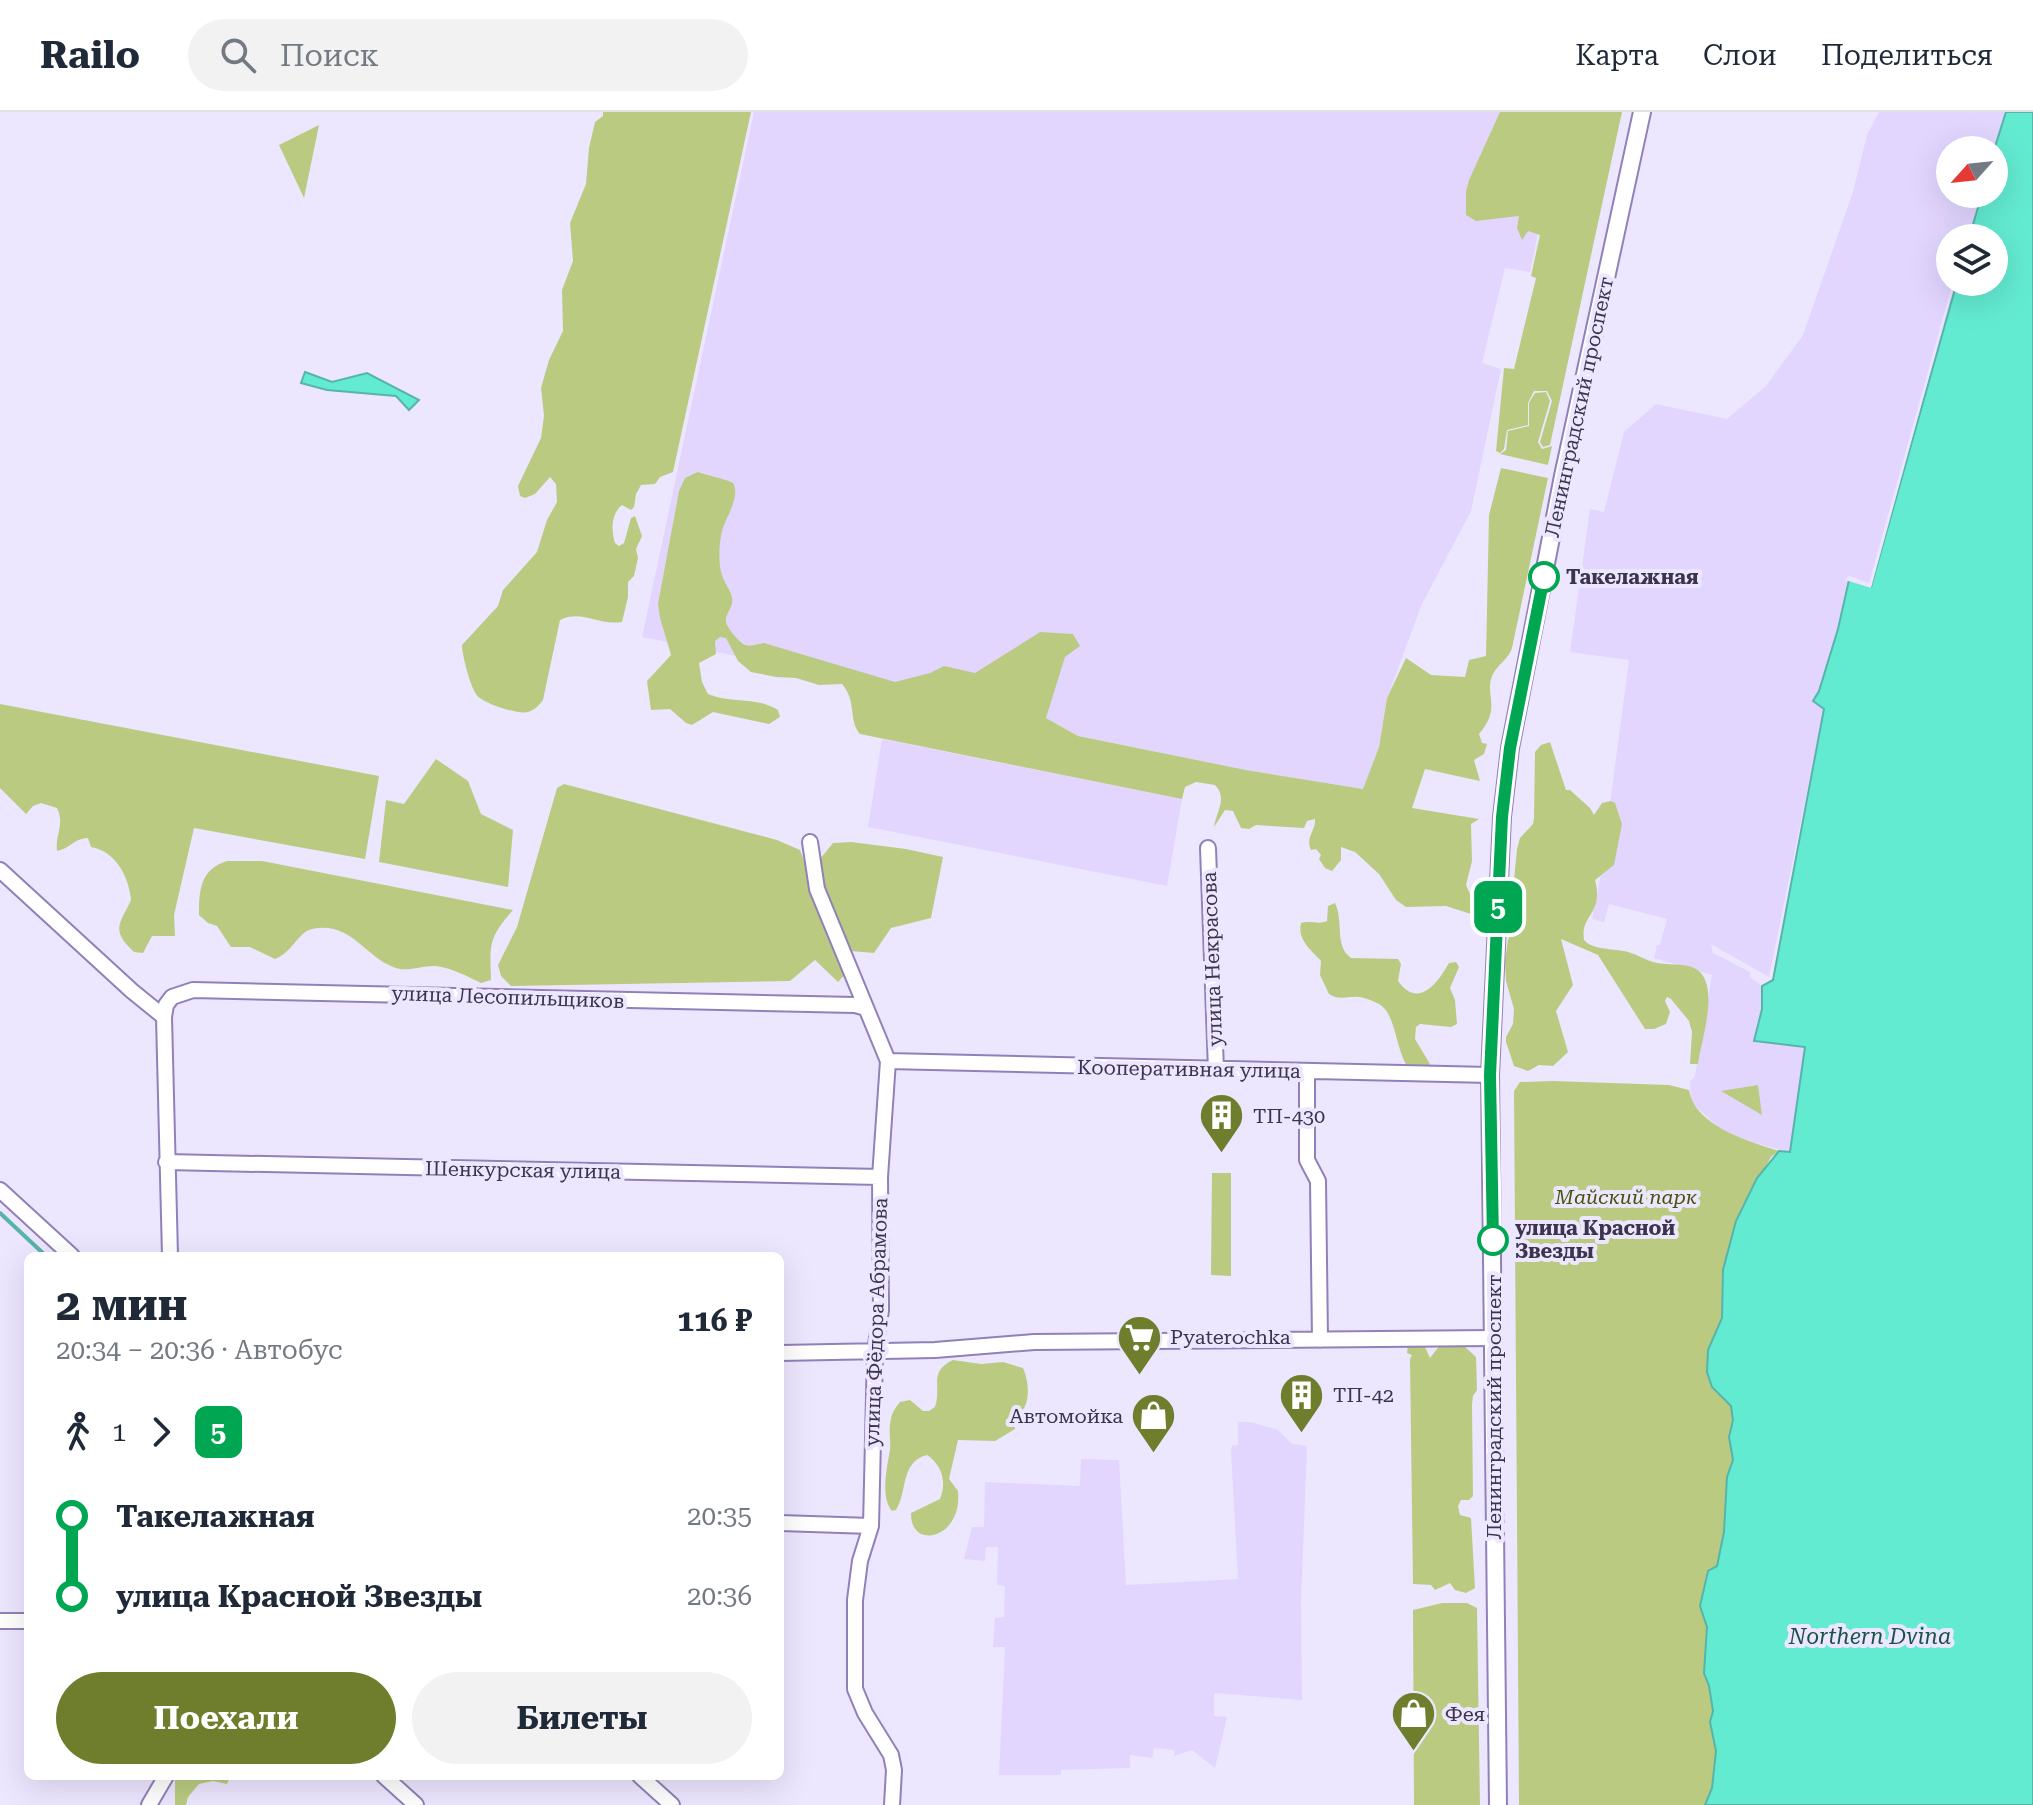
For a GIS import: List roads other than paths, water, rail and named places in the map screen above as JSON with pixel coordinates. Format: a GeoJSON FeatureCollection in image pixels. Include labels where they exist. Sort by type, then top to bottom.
{"type":"FeatureCollection","features":[{"type":"Feature","properties":{"kind":"main road","name":"Ленинградский проспект"},"geometry":{"type":"LineString","coordinates":[[1498,1805],[1490,1075],[1502,817],[1510,748],[1563,476],[1642,112]]}},
{"type":"Feature","properties":{"kind":"street","name":"улица Фёдора Абрамова"},"geometry":{"type":"LineString","coordinates":[[810,842],[817,889],[888,1061],[880,1177],[881,1310],[875,1352],[871,1526],[860,1561],[855,1600],[855,1689],[865,1713],[891,1755],[894,1770],[892,1805]]}},
{"type":"Feature","properties":{"kind":"street","name":"улица Некрасова"},"geometry":{"type":"LineString","coordinates":[[1208,848],[1216,1070]]}},
{"type":"Feature","properties":{"kind":"street"},"geometry":{"type":"LineString","coordinates":[[0,870],[164,1017],[170,1252]]}},
{"type":"Feature","properties":{"kind":"street","name":"улица Лесопильщиков"},"geometry":{"type":"LineString","coordinates":[[164,1017],[166,1005],[172,997],[193,990],[855,1005],[866,1008]]}},
{"type":"Feature","properties":{"kind":"street","name":"Кооперативная улица"},"geometry":{"type":"LineString","coordinates":[[888,1061],[1490,1075]]}},
{"type":"Feature","properties":{"kind":"street"},"geometry":{"type":"LineString","coordinates":[[1307,1071],[1307,1160],[1318,1181],[1320,1340]]}},
{"type":"Feature","properties":{"kind":"street","name":"Шенкурская улица"},"geometry":{"type":"LineString","coordinates":[[166,1162],[880,1177]]}},
{"type":"Feature","properties":{"kind":"street"},"geometry":{"type":"LineString","coordinates":[[0,1190],[68,1252]]}},
{"type":"Feature","properties":{"kind":"street"},"geometry":{"type":"LineString","coordinates":[[784,1353],[935,1350],[1034,1342],[1492,1338]]}},
{"type":"Feature","properties":{"kind":"street"},"geometry":{"type":"LineString","coordinates":[[784,1523],[871,1526]]}},
{"type":"Feature","properties":{"kind":"street"},"geometry":{"type":"LineString","coordinates":[[0,1621],[24,1621]]}},
{"type":"Feature","properties":{"kind":"street"},"geometry":{"type":"LineString","coordinates":[[149,1805],[164,1780]]}},
{"type":"Feature","properties":{"kind":"street"},"geometry":{"type":"LineString","coordinates":[[388,1780],[416,1805]]}},
{"type":"Feature","properties":{"kind":"street"},"geometry":{"type":"LineString","coordinates":[[645,1780],[672,1805]]}},
{"type":"Feature","properties":{"kind":"water","name":"Northern Dvina"},"geometry":{"type":"Polygon","coordinates":[[[2006,112],[2033,112],[2033,1805],[1705,1805],[1712,1788],[1716,1751],[1710,1722],[1713,1711],[1704,1673],[1707,1627],[1700,1606],[1708,1571],[1717,1566],[1724,1532],[1727,1477],[1733,1460],[1729,1437],[1733,1420],[1731,1406],[1712,1387],[1707,1372],[1708,1350],[1722,1318],[1723,1270],[1736,1221],[1757,1178],[1779,1151],[1790,1152],[1805,1047],[1754,1041],[1762,1009],[1762,986],[1773,980],[1824,709],[1813,701],[1838,629],[1849,580],[1871,587],[1953,296],[2008,296],[2008,224],[1973,224],[1978,208],[2008,208],[2008,136],[1998,136],[2006,112]]]}},
{"type":"Feature","properties":{"kind":"water"},"geometry":{"type":"Polygon","coordinates":[[[305,372],[332,382],[367,373],[419,400],[409,410],[396,396],[327,390],[301,383],[305,372]]]}},
{"type":"Feature","properties":{"kind":"waterway"},"geometry":{"type":"LineString","coordinates":[[0,1213],[42,1252]]}},
{"type":"Feature","properties":{"kind":"place","name":"Такелажная"},"geometry":{"type":"Point","coordinates":[1544,577]}},
{"type":"Feature","properties":{"kind":"place","name":"ТП-430"},"geometry":{"type":"Point","coordinates":[1222,1155]}},
{"type":"Feature","properties":{"kind":"place","name":"улица Красной Звезды"},"geometry":{"type":"Point","coordinates":[1493,1240]}},
{"type":"Feature","properties":{"kind":"place","name":"Pyaterochka"},"geometry":{"type":"Point","coordinates":[1139,1376]}},
{"type":"Feature","properties":{"kind":"place","name":"ТП-42"},"geometry":{"type":"Point","coordinates":[1302,1434]}},
{"type":"Feature","properties":{"kind":"place","name":"Автомойка"},"geometry":{"type":"Point","coordinates":[1154,1455]}},
{"type":"Feature","properties":{"kind":"place","name":"Фея"},"geometry":{"type":"Point","coordinates":[1414,1753]}},
{"type":"Feature","properties":{"kind":"park label","name":"Майский парк"},"geometry":{"type":"Point","coordinates":[1626,1197]}}]}
